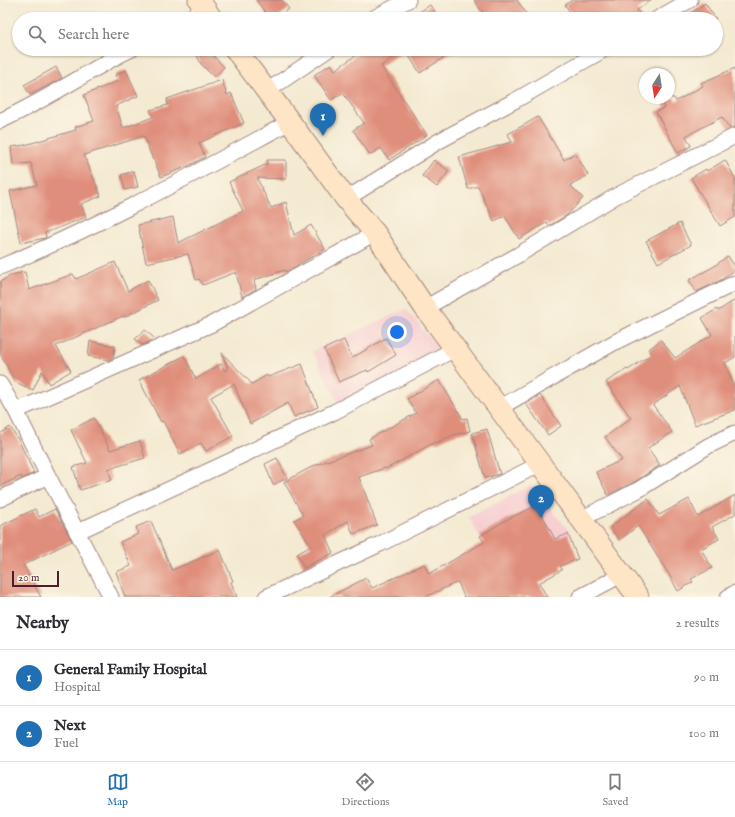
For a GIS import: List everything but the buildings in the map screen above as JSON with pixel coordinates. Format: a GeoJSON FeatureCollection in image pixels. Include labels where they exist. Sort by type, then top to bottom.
{"type":"FeatureCollection","features":[{"type":"Feature","properties":{"kind":"main road"},"geometry":{"type":"LineString","coordinates":[[240,56],[346,199],[375,233],[425,308],[638,597]]}},
{"type":"Feature","properties":{"kind":"street"},"geometry":{"type":"LineString","coordinates":[[385,12],[408,0]]}},
{"type":"Feature","properties":{"kind":"street"},"geometry":{"type":"LineString","coordinates":[[669,12],[690,0]]}},
{"type":"Feature","properties":{"kind":"street"},"geometry":{"type":"LineString","coordinates":[[0,121],[52,94],[117,56]]}},
{"type":"Feature","properties":{"kind":"street"},"geometry":{"type":"LineString","coordinates":[[267,92],[319,56]]}},
{"type":"Feature","properties":{"kind":"street"},"geometry":{"type":"LineString","coordinates":[[346,199],[439,141],[516,100],[593,56]]}},
{"type":"Feature","properties":{"kind":"street"},"geometry":{"type":"LineString","coordinates":[[0,267],[38,251],[144,200],[290,122]]}},
{"type":"Feature","properties":{"kind":"street"},"geometry":{"type":"LineString","coordinates":[[425,308],[518,255],[616,196],[735,136]]}},
{"type":"Feature","properties":{"kind":"street"},"geometry":{"type":"LineString","coordinates":[[16,412],[212,324],[375,233]]}},
{"type":"Feature","properties":{"kind":"street"},"geometry":{"type":"LineString","coordinates":[[499,408],[614,342],[735,283]]}},
{"type":"Feature","properties":{"kind":"street"},"geometry":{"type":"LineString","coordinates":[[77,532],[334,412],[455,349]]}},
{"type":"Feature","properties":{"kind":"street"},"geometry":{"type":"LineString","coordinates":[[0,384],[16,412],[108,596]]}},
{"type":"Feature","properties":{"kind":"street"},"geometry":{"type":"LineString","coordinates":[[581,519],[638,490],[708,446],[735,433]]}},
{"type":"Feature","properties":{"kind":"street"},"geometry":{"type":"LineString","coordinates":[[266,597],[380,544],[540,464]]}},
{"type":"Feature","properties":{"kind":"street"},"geometry":{"type":"LineString","coordinates":[[0,499],[48,476]]}},
{"type":"Feature","properties":{"kind":"street"},"geometry":{"type":"LineString","coordinates":[[580,597],[621,575]]}},
{"type":"Feature","properties":{"kind":"street"},"geometry":{"type":"LineString","coordinates":[[728,597],[735,593]]}},
{"type":"Feature","properties":{"kind":"shaded area"},"geometry":{"type":"Polygon","coordinates":[[[406,309],[441,351],[340,405],[312,351],[406,309]]]}},
{"type":"Feature","properties":{"kind":"shaded area"},"geometry":{"type":"Polygon","coordinates":[[[531,485],[571,533],[499,573],[469,517],[531,485]]]}},
{"type":"Feature","properties":{"kind":"place","name":"General Family Hospital"},"geometry":{"type":"Point","coordinates":[323,136]}},
{"type":"Feature","properties":{"kind":"place","name":"Next"},"geometry":{"type":"Point","coordinates":[541,518]}}]}
